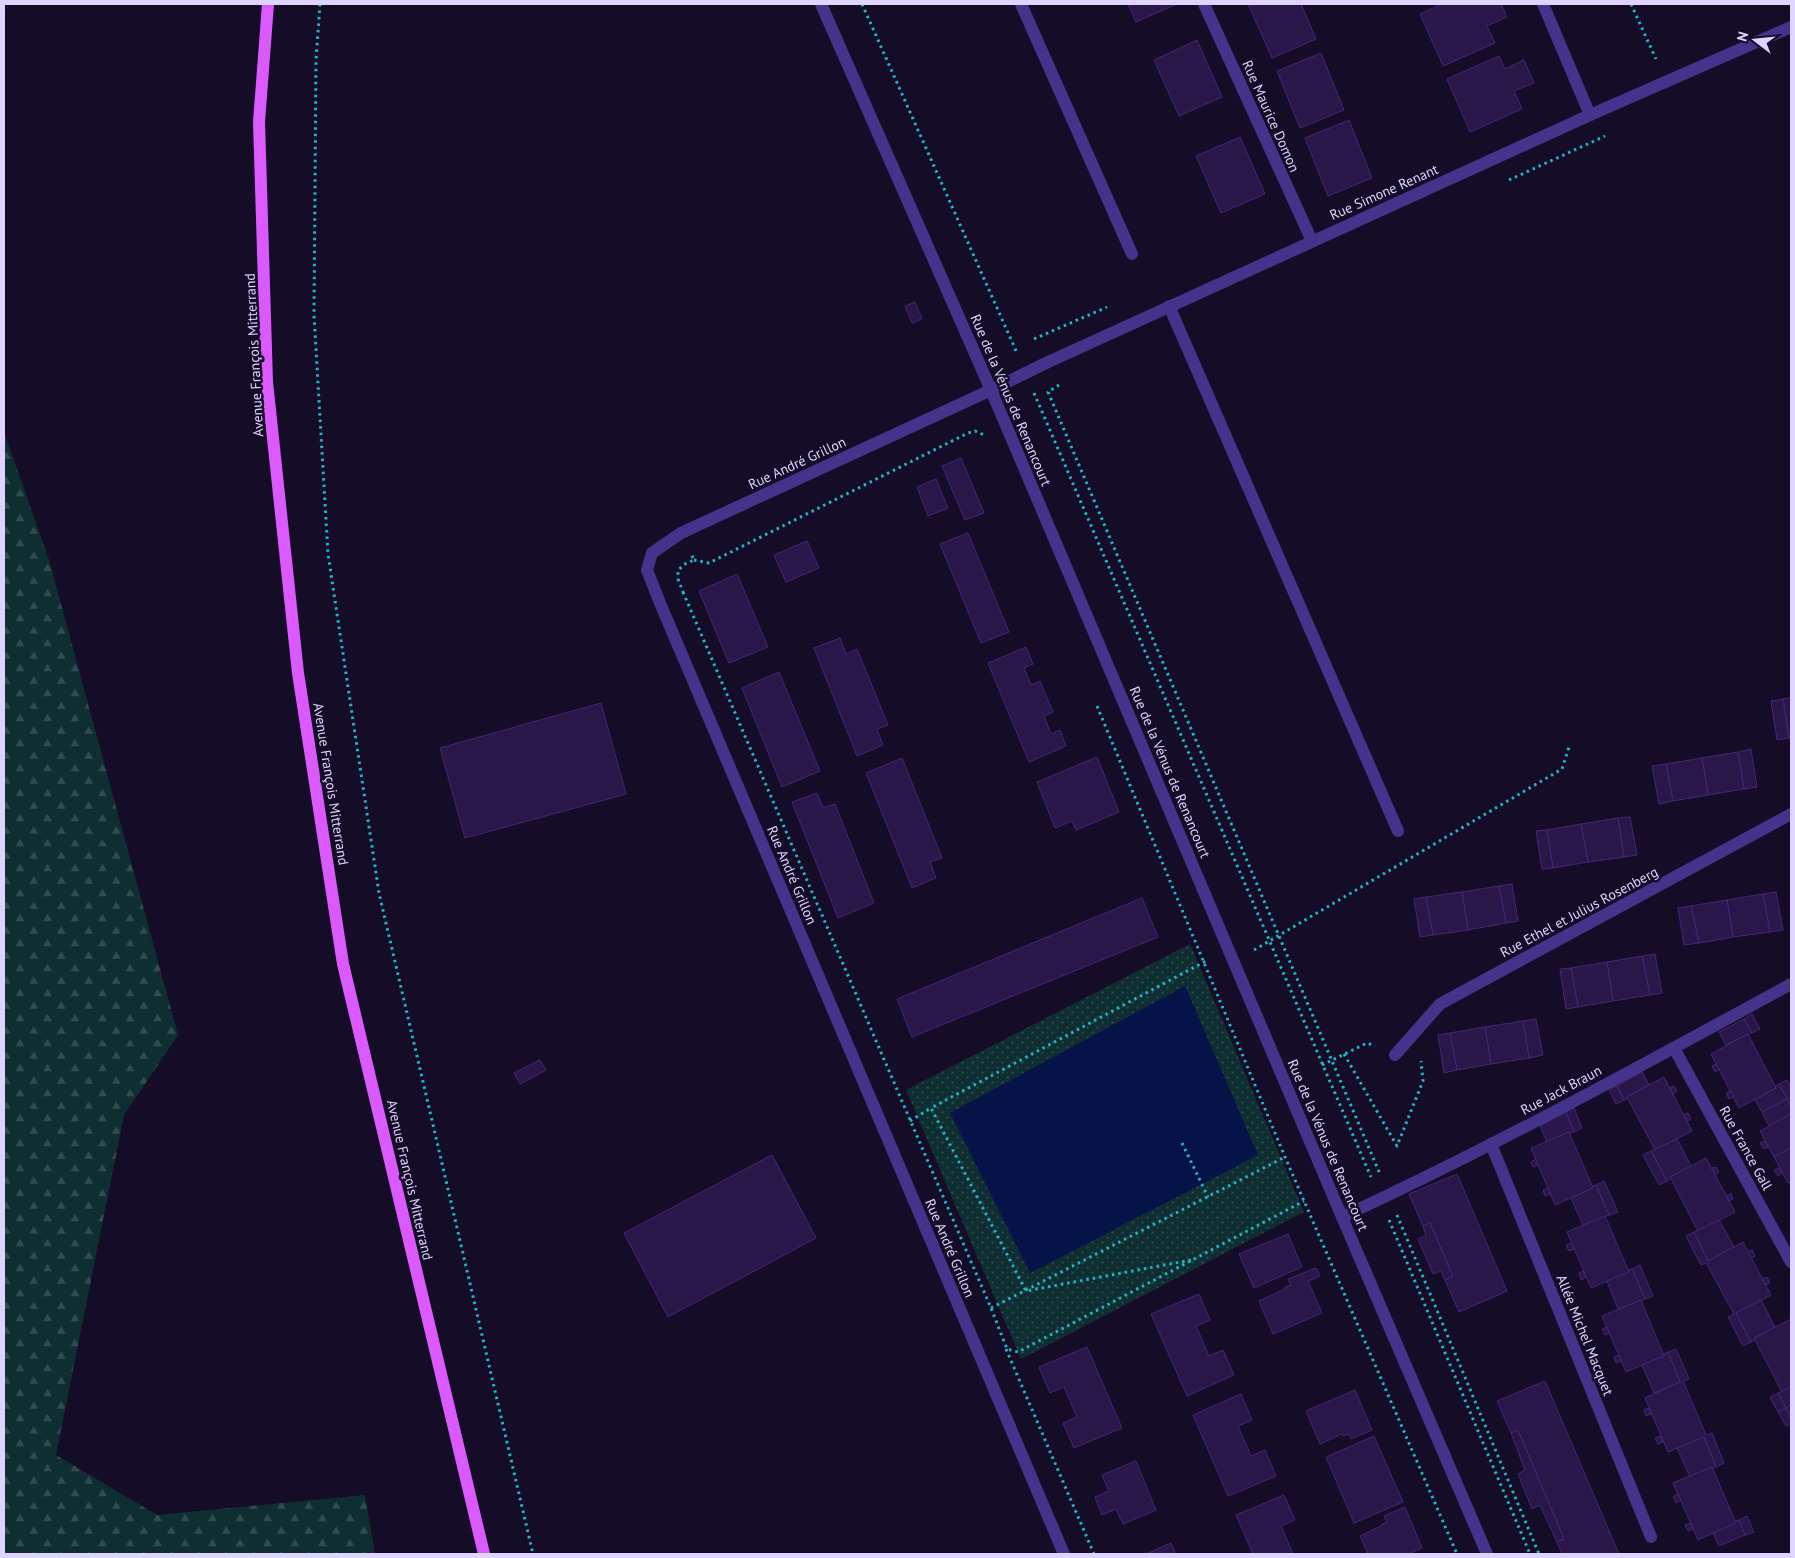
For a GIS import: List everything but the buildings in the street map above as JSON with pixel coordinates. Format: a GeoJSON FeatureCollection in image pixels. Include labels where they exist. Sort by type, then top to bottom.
{"type":"FeatureCollection","features":[{"type":"Feature","properties":{"kind":"main road","name":"Avenue François Mitterrand"},"geometry":{"type":"LineString","coordinates":[[268,4],[259,122],[267,382],[298,673],[343,964],[484,1554]]}},
{"type":"Feature","properties":{"kind":"street","name":"Rue de la Vénus de Renancourt"},"geometry":{"type":"LineString","coordinates":[[820,4],[991,390],[1342,1217],[1488,1554]]}},
{"type":"Feature","properties":{"kind":"street"},"geometry":{"type":"LineString","coordinates":[[1021,4],[1132,254]]}},
{"type":"Feature","properties":{"kind":"street","name":"Rue Maurice Domon"},"geometry":{"type":"LineString","coordinates":[[1204,4],[1312,241]]}},
{"type":"Feature","properties":{"kind":"street"},"geometry":{"type":"LineString","coordinates":[[1543,4],[1590,115]]}},
{"type":"Feature","properties":{"kind":"street","name":"Rue Simone Renant"},"geometry":{"type":"LineString","coordinates":[[991,390],[1025,372],[1312,241],[1590,115],[1791,27]]}},
{"type":"Feature","properties":{"kind":"street"},"geometry":{"type":"LineString","coordinates":[[1169,306],[1398,832]]}},
{"type":"Feature","properties":{"kind":"street","name":"Rue André Grillon"},"geometry":{"type":"LineString","coordinates":[[991,390],[681,533],[652,553],[647,570],[1064,1554]]}},
{"type":"Feature","properties":{"kind":"street","name":"Rue Ethel et Julius Rosenberg"},"geometry":{"type":"LineString","coordinates":[[1395,1055],[1440,1004],[1791,814]]}},
{"type":"Feature","properties":{"kind":"street","name":"Rue Jack Braun"},"geometry":{"type":"LineString","coordinates":[[1342,1217],[1490,1144],[1674,1048],[1791,984]]}},
{"type":"Feature","properties":{"kind":"street","name":"Rue France Gall"},"geometry":{"type":"LineString","coordinates":[[1674,1048],[1791,1262]]}},
{"type":"Feature","properties":{"kind":"street","name":"Allée Michel Macquet"},"geometry":{"type":"LineString","coordinates":[[1490,1144],[1651,1537]]}},
{"type":"Feature","properties":{"kind":"path"},"geometry":{"type":"LineString","coordinates":[[320,4],[316,60],[314,315],[328,554],[379,893],[533,1554]]}},
{"type":"Feature","properties":{"kind":"path"},"geometry":{"type":"LineString","coordinates":[[862,4],[1025,372],[1322,1065],[1384,1197],[1539,1554]]}},
{"type":"Feature","properties":{"kind":"path"},"geometry":{"type":"LineString","coordinates":[[1631,4],[1656,59]]}},
{"type":"Feature","properties":{"kind":"path"},"geometry":{"type":"LineString","coordinates":[[1057,386],[1048,392],[1331,1060],[1384,1197],[1530,1554]]}},
{"type":"Feature","properties":{"kind":"path"},"geometry":{"type":"LineString","coordinates":[[987,443],[983,434],[975,431],[968,433],[709,563],[694,560],[683,565],[678,571],[678,579],[991,1308],[1094,1554]]}},
{"type":"Feature","properties":{"kind":"path"},"geometry":{"type":"LineString","coordinates":[[681,533],[694,560]]}},
{"type":"Feature","properties":{"kind":"path"},"geometry":{"type":"LineString","coordinates":[[660,603],[683,592]]}},
{"type":"Feature","properties":{"kind":"path"},"geometry":{"type":"LineString","coordinates":[[1094,698],[1285,1157],[1457,1554]]}},
{"type":"Feature","properties":{"kind":"path"},"geometry":{"type":"LineString","coordinates":[[910,1121],[1204,961],[1234,961],[1270,941],[1562,769],[1569,747]]}},
{"type":"Feature","properties":{"kind":"path"},"geometry":{"type":"LineString","coordinates":[[1344,1054],[1397,1146],[1423,1081],[1417,1031]]}},
{"type":"Feature","properties":{"kind":"path"},"geometry":{"type":"LineString","coordinates":[[1322,1065],[1367,1043],[1395,1055]]}},
{"type":"Feature","properties":{"kind":"path"},"geometry":{"type":"LineString","coordinates":[[931,1108],[1026,1292]]}},
{"type":"Feature","properties":{"kind":"path"},"geometry":{"type":"LineString","coordinates":[[1182,1143],[1208,1197]]}},
{"type":"Feature","properties":{"kind":"path"},"geometry":{"type":"LineString","coordinates":[[991,1308],[1026,1292],[1285,1157]]}},
{"type":"Feature","properties":{"kind":"path"},"geometry":{"type":"LineString","coordinates":[[982,1360],[1007,1349],[1018,1352],[1304,1201]]}},
{"type":"Feature","properties":{"kind":"path"},"geometry":{"type":"LineString","coordinates":[[1026,1292],[1194,1259]]}},
{"type":"Feature","properties":{"kind":"green space"},"geometry":{"type":"Polygon","coordinates":[[[4,432],[49,560],[178,1035],[124,1115],[56,1455],[157,1515],[365,1495],[375,1554],[4,1554],[4,432]]]}},
{"type":"Feature","properties":{"kind":"green space"},"geometry":{"type":"Polygon","coordinates":[[[1190,944],[1304,1212],[1021,1359],[906,1090],[1190,944]]]}},
{"type":"Feature","properties":{"kind":"shaded area"},"geometry":{"type":"Polygon","coordinates":[[[1185,986],[1258,1155],[1030,1273],[950,1113],[1185,986]]]}}]}
